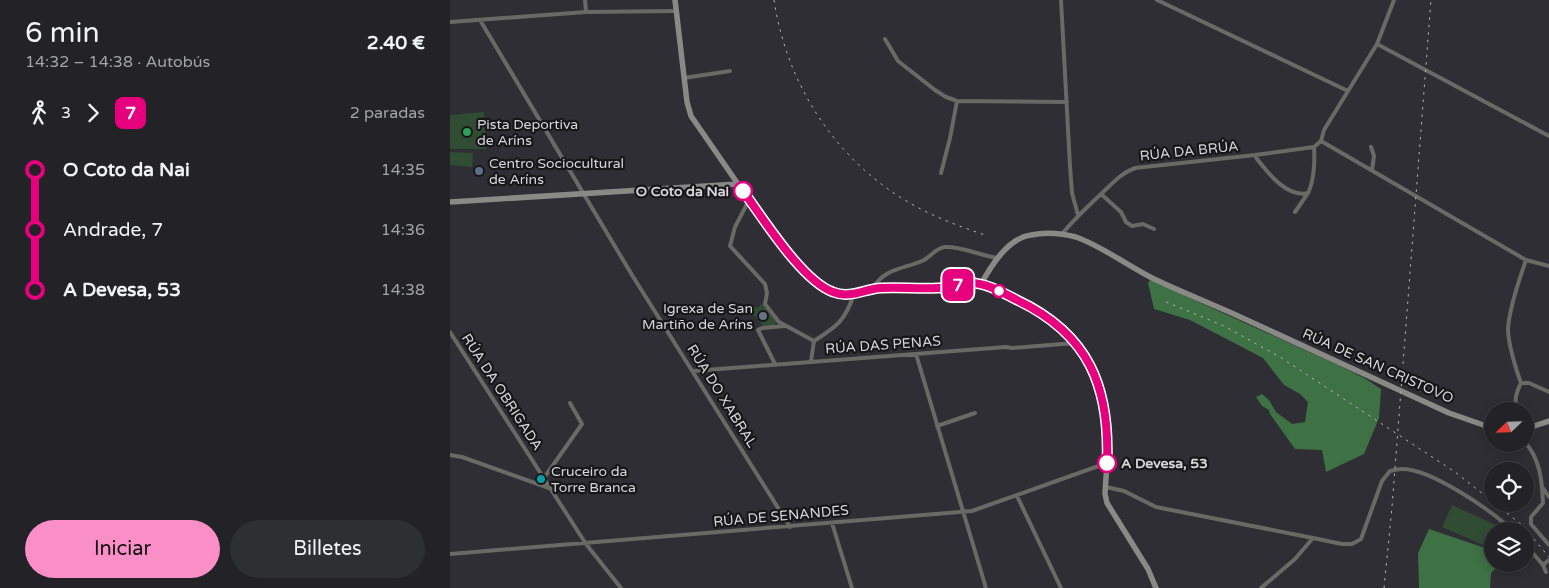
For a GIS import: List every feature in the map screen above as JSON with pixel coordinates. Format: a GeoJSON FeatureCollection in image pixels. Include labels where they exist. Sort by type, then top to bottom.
{"type":"FeatureCollection","features":[{"type":"Feature","properties":{"kind":"street"},"geometry":{"type":"LineString","coordinates":[[585,0],[586,12]]}},
{"type":"Feature","properties":{"kind":"street"},"geometry":{"type":"LineString","coordinates":[[674,0],[687,102],[691,116],[782,246],[820,285],[829,291],[842,295],[880,288],[940,288],[970,283],[981,284],[1030,306],[1063,329],[1075,343],[1093,371],[1108,427],[1106,498],[1110,511],[1144,564],[1156,588]]}},
{"type":"Feature","properties":{"kind":"street"},"geometry":{"type":"LineString","coordinates":[[1061,0],[1072,192],[1078,215]]}},
{"type":"Feature","properties":{"kind":"street"},"geometry":{"type":"LineString","coordinates":[[1157,0],[1348,90]]}},
{"type":"Feature","properties":{"kind":"street"},"geometry":{"type":"LineString","coordinates":[[1295,212],[1310,188],[1315,158],[1314,147],[1321,141],[1324,130],[1377,44],[1394,0]]}},
{"type":"Feature","properties":{"kind":"street"},"geometry":{"type":"LineString","coordinates":[[450,22],[586,12],[676,11]]}},
{"type":"Feature","properties":{"kind":"street","name":"RÚA DO XABRAL"},"geometry":{"type":"LineString","coordinates":[[480,20],[583,194],[790,527]]}},
{"type":"Feature","properties":{"kind":"street"},"geometry":{"type":"LineString","coordinates":[[885,39],[898,61],[935,90],[957,101],[1067,102]]}},
{"type":"Feature","properties":{"kind":"street"},"geometry":{"type":"LineString","coordinates":[[1377,44],[1549,136]]}},
{"type":"Feature","properties":{"kind":"street"},"geometry":{"type":"LineString","coordinates":[[684,78],[730,71]]}},
{"type":"Feature","properties":{"kind":"street"},"geometry":{"type":"LineString","coordinates":[[941,173],[957,101]]}},
{"type":"Feature","properties":{"kind":"street"},"geometry":{"type":"LineString","coordinates":[[1321,141],[1526,260],[1549,266]]}},
{"type":"Feature","properties":{"kind":"street"},"geometry":{"type":"LineString","coordinates":[[1371,146],[1374,156],[1372,170]]}},
{"type":"Feature","properties":{"kind":"street","name":"RÚA DA BRÚA"},"geometry":{"type":"LineString","coordinates":[[1062,234],[1078,215],[1120,176],[1135,168],[1314,147]]}},
{"type":"Feature","properties":{"kind":"street"},"geometry":{"type":"LineString","coordinates":[[1255,155],[1274,180],[1286,188],[1303,194],[1308,193]]}},
{"type":"Feature","properties":{"kind":"street"},"geometry":{"type":"LineString","coordinates":[[450,202],[738,184]]}},
{"type":"Feature","properties":{"kind":"street"},"geometry":{"type":"LineString","coordinates":[[1101,194],[1121,212],[1129,225],[1143,224],[1154,229]]}},
{"type":"Feature","properties":{"kind":"street"},"geometry":{"type":"LineString","coordinates":[[749,200],[735,227],[730,246],[765,284],[767,293],[764,304],[779,322],[814,341]]}},
{"type":"Feature","properties":{"kind":"street"},"geometry":{"type":"LineString","coordinates":[[981,284],[998,258],[1006,249],[1020,239],[1029,235],[1062,234]]}},
{"type":"Feature","properties":{"kind":"street","name":"RÚA DE SAN CRISTOVO"},"geometry":{"type":"LineString","coordinates":[[1062,234],[1096,247],[1155,279],[1449,413],[1484,425]]}},
{"type":"Feature","properties":{"kind":"street"},"geometry":{"type":"LineString","coordinates":[[872,289],[896,268],[924,261],[934,252],[944,247],[998,258]]}},
{"type":"Feature","properties":{"kind":"street"},"geometry":{"type":"LineString","coordinates":[[1515,402],[1516,392],[1521,383],[1516,369],[1508,330],[1512,306],[1526,260]]}},
{"type":"Feature","properties":{"kind":"street"},"geometry":{"type":"LineString","coordinates":[[811,362],[814,341],[832,329],[844,317],[854,294]]}},
{"type":"Feature","properties":{"kind":"street"},"geometry":{"type":"LineString","coordinates":[[775,364],[758,330],[786,326]]}},
{"type":"Feature","properties":{"kind":"street","name":"RÚA DA OBRIGADA"},"geometry":{"type":"LineString","coordinates":[[450,332],[586,544],[621,588]]}},
{"type":"Feature","properties":{"kind":"street","name":"RÚA DAS PENAS"},"geometry":{"type":"LineString","coordinates":[[693,371],[1075,343]]}},
{"type":"Feature","properties":{"kind":"street"},"geometry":{"type":"LineString","coordinates":[[916,354],[986,588]]}},
{"type":"Feature","properties":{"kind":"street"},"geometry":{"type":"LineString","coordinates":[[1521,383],[1529,383],[1549,392]]}},
{"type":"Feature","properties":{"kind":"street"},"geometry":{"type":"LineString","coordinates":[[544,478],[582,424],[570,404]]}},
{"type":"Feature","properties":{"kind":"street"},"geometry":{"type":"LineString","coordinates":[[938,426],[974,413]]}},
{"type":"Feature","properties":{"kind":"street"},"geometry":{"type":"LineString","coordinates":[[1534,426],[1549,421]]}},
{"type":"Feature","properties":{"kind":"street"},"geometry":{"type":"LineString","coordinates":[[1532,452],[1538,462],[1543,488],[1543,503],[1531,517],[1531,524],[1549,545]]}},
{"type":"Feature","properties":{"kind":"street"},"geometry":{"type":"LineString","coordinates":[[450,455],[549,488]]}},
{"type":"Feature","properties":{"kind":"street","name":"RÚA DE SENANDES"},"geometry":{"type":"LineString","coordinates":[[450,554],[963,512],[983,508],[1107,463]]}},
{"type":"Feature","properties":{"kind":"street"},"geometry":{"type":"LineString","coordinates":[[1106,487],[1124,491],[1156,507],[1342,544],[1352,544],[1360,539],[1382,481],[1390,471],[1402,469],[1416,471],[1464,494],[1502,522]]}},
{"type":"Feature","properties":{"kind":"street"},"geometry":{"type":"LineString","coordinates":[[1543,488],[1549,497]]}},
{"type":"Feature","properties":{"kind":"street"},"geometry":{"type":"LineString","coordinates":[[1017,496],[1061,588]]}},
{"type":"Feature","properties":{"kind":"street"},"geometry":{"type":"LineString","coordinates":[[832,523],[852,588]]}},
{"type":"Feature","properties":{"kind":"street"},"geometry":{"type":"LineString","coordinates":[[1261,588],[1294,559],[1312,538]]}},
{"type":"Feature","properties":{"kind":"street"},"geometry":{"type":"LineString","coordinates":[[1534,555],[1546,572]]}},
{"type":"Feature","properties":{"kind":"street"},"geometry":{"type":"LineString","coordinates":[[1542,565],[1549,560]]}},
{"type":"Feature","properties":{"kind":"green space","name":"Pista Deportiva de Aríns"},"geometry":{"type":"Polygon","coordinates":[[[484,112],[486,149],[450,149],[450,115],[484,112]]]}},
{"type":"Feature","properties":{"kind":"green space"},"geometry":{"type":"Polygon","coordinates":[[[450,152],[473,153],[472,167],[450,165],[450,152]]]}},
{"type":"Feature","properties":{"kind":"green space"},"geometry":{"type":"Polygon","coordinates":[[[1150,280],[1340,366],[1381,389],[1379,418],[1364,454],[1326,472],[1322,450],[1295,449],[1269,410],[1262,406],[1256,397],[1262,394],[1269,400],[1276,412],[1292,424],[1305,422],[1308,402],[1300,394],[1284,385],[1263,358],[1190,320],[1154,309],[1148,283],[1150,280]]]}},
{"type":"Feature","properties":{"kind":"green space"},"geometry":{"type":"Polygon","coordinates":[[[762,304],[777,322],[773,326],[764,327],[755,316],[749,313],[755,307],[757,308],[762,304]]]}},
{"type":"Feature","properties":{"kind":"green space"},"geometry":{"type":"Polygon","coordinates":[[[1452,505],[1489,522],[1484,522],[1484,545],[1442,527],[1452,505]]]}},
{"type":"Feature","properties":{"kind":"green space"},"geometry":{"type":"Polygon","coordinates":[[[1429,529],[1484,548],[1484,572],[1492,572],[1490,588],[1419,588],[1418,553],[1429,529]]]}},
{"type":"Feature","properties":{"kind":"railway"},"geometry":{"type":"LineString","coordinates":[[774,0],[781,32],[804,92],[820,119],[840,145],[862,168],[887,188],[915,206],[949,222],[985,235]]}},
{"type":"Feature","properties":{"kind":"railway"},"geometry":{"type":"LineString","coordinates":[[1384,588],[1392,507],[1431,0]]}},
{"type":"Feature","properties":{"kind":"railway"},"geometry":{"type":"LineString","coordinates":[[1166,302],[1224,326],[1280,357],[1455,472],[1484,495]]}},
{"type":"Feature","properties":{"kind":"railway"},"geometry":{"type":"LineString","coordinates":[[1505,512],[1522,525],[1549,557]]}},
{"type":"Feature","properties":{"kind":"bus line","name":"7"},"geometry":{"type":"LineString","coordinates":[[743,191],[794,260],[829,291],[845,295],[880,288],[940,288],[977,283],[1021,301],[1053,321],[1072,338],[1095,376],[1107,421],[1107,463]]}},
{"type":"Feature","properties":{"kind":"place","name":"Pista Deportiva de Aríns"},"geometry":{"type":"Point","coordinates":[467,132]}},
{"type":"Feature","properties":{"kind":"place","name":"Centro Sociocultural de Aríns"},"geometry":{"type":"Point","coordinates":[479,171]}},
{"type":"Feature","properties":{"kind":"place","name":"O Coto da Nai"},"geometry":{"type":"Point","coordinates":[743,191]}},
{"type":"Feature","properties":{"kind":"place","name":"Igrexa de San Martiño de Aríns"},"geometry":{"type":"Point","coordinates":[763,316]}},
{"type":"Feature","properties":{"kind":"place","name":"A Devesa, 53"},"geometry":{"type":"Point","coordinates":[1107,463]}},
{"type":"Feature","properties":{"kind":"place","name":"Cruceiro da Torre Branca"},"geometry":{"type":"Point","coordinates":[541,479]}}]}
